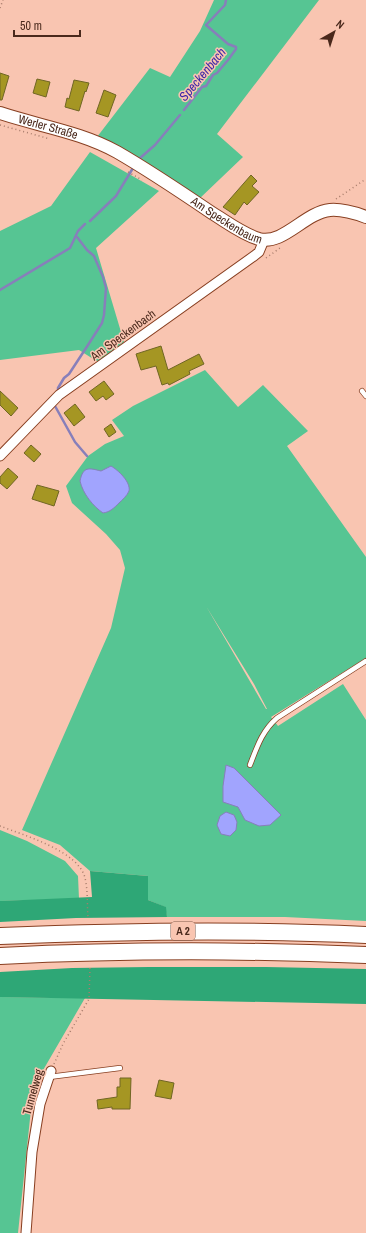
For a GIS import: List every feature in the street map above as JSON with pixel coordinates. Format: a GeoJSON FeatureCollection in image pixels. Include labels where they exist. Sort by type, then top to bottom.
{"type":"FeatureCollection","features":[{"type":"Feature","properties":{"kind":"highway","name":"A 2"},"geometry":{"type":"LineString","coordinates":[[0,936],[83,932],[204,930],[284,931],[366,935]]}},
{"type":"Feature","properties":{"kind":"highway","name":"A 2"},"geometry":{"type":"LineString","coordinates":[[0,956],[98,952],[199,951],[366,955]]}},
{"type":"Feature","properties":{"kind":"main road","name":"Werler Straße"},"geometry":{"type":"LineString","coordinates":[[0,113],[97,141]]}},
{"type":"Feature","properties":{"kind":"main road","name":"Am Speckenbaum"},"geometry":{"type":"LineString","coordinates":[[97,141],[249,235],[264,240],[272,240],[280,237],[308,218],[331,210],[366,217]]}},
{"type":"Feature","properties":{"kind":"street","name":"Am Speckenbach"},"geometry":{"type":"LineString","coordinates":[[0,456],[59,395],[254,256],[258,252],[264,240]]}},
{"type":"Feature","properties":{"kind":"street","name":"Tunnelweg"},"geometry":{"type":"LineString","coordinates":[[26,1233],[32,1152],[40,1104],[50,1074]]}},
{"type":"Feature","properties":{"kind":"lane"},"geometry":{"type":"LineString","coordinates":[[362,391],[366,396]]}},
{"type":"Feature","properties":{"kind":"lane"},"geometry":{"type":"LineString","coordinates":[[250,765],[263,733],[268,725],[276,718],[366,661]]}},
{"type":"Feature","properties":{"kind":"lane"},"geometry":{"type":"LineString","coordinates":[[50,1074],[120,1068]]}},
{"type":"Feature","properties":{"kind":"path"},"geometry":{"type":"LineString","coordinates":[[0,8],[3,0]]}},
{"type":"Feature","properties":{"kind":"path"},"geometry":{"type":"LineString","coordinates":[[126,170],[136,177]]}},
{"type":"Feature","properties":{"kind":"path"},"geometry":{"type":"LineString","coordinates":[[331,210],[332,203],[336,199],[366,178]]}},
{"type":"Feature","properties":{"kind":"path"},"geometry":{"type":"LineString","coordinates":[[268,256],[286,244]]}},
{"type":"Feature","properties":{"kind":"path"},"geometry":{"type":"LineString","coordinates":[[0,826],[48,844],[66,854],[82,868],[86,878],[88,918]]}},
{"type":"Feature","properties":{"kind":"path","name":"Tunnelweg"},"geometry":{"type":"LineString","coordinates":[[50,1074],[63,1044],[89,999],[90,967]]}},
{"type":"Feature","properties":{"kind":"green space"},"geometry":{"type":"Polygon","coordinates":[[[214,0],[319,0],[217,134],[243,157],[198,200],[97,137],[150,68],[170,77],[200,31],[214,0]]]}},
{"type":"Feature","properties":{"kind":"green space"},"geometry":{"type":"Polygon","coordinates":[[[90,152],[159,191],[96,248],[124,342],[98,362],[79,350],[0,360],[0,231],[51,206],[90,152]]]}},
{"type":"Feature","properties":{"kind":"green space"},"geometry":{"type":"Polygon","coordinates":[[[205,370],[238,407],[263,385],[308,431],[287,446],[366,557],[366,658],[271,717],[278,726],[343,684],[366,720],[366,921],[285,917],[167,917],[165,907],[148,900],[148,876],[90,871],[60,845],[22,830],[111,628],[125,568],[120,550],[106,534],[72,503],[66,486],[88,456],[105,444],[124,436],[112,420],[133,406],[205,370]],[[206,606],[267,709],[254,684],[206,606]]]}},
{"type":"Feature","properties":{"kind":"green space"},"geometry":{"type":"Polygon","coordinates":[[[0,830],[27,841],[65,861],[78,876],[79,899],[0,901],[0,830]]]}},
{"type":"Feature","properties":{"kind":"green space"},"geometry":{"type":"Polygon","coordinates":[[[90,871],[148,876],[148,900],[166,907],[167,917],[76,918],[0,922],[0,901],[92,897],[90,871]]]}},
{"type":"Feature","properties":{"kind":"green space"},"geometry":{"type":"Polygon","coordinates":[[[149,967],[366,969],[366,1004],[0,997],[0,972],[72,968],[149,967]]]}},
{"type":"Feature","properties":{"kind":"green space"},"geometry":{"type":"Polygon","coordinates":[[[0,997],[85,998],[42,1072],[31,1109],[18,1233],[0,1233],[0,997]]]}},
{"type":"Feature","properties":{"kind":"water"},"geometry":{"type":"Polygon","coordinates":[[[111,466],[126,480],[129,491],[114,508],[103,513],[89,499],[83,490],[80,481],[81,476],[87,469],[101,471],[111,466]]]}},
{"type":"Feature","properties":{"kind":"water"},"geometry":{"type":"Polygon","coordinates":[[[226,765],[234,768],[281,815],[270,825],[259,826],[245,820],[238,807],[223,802],[223,786],[226,765]]]}},
{"type":"Feature","properties":{"kind":"water"},"geometry":{"type":"Polygon","coordinates":[[[226,812],[234,815],[237,822],[236,830],[230,836],[221,834],[217,825],[220,816],[226,812]]]}},
{"type":"Feature","properties":{"kind":"building"},"geometry":{"type":"Polygon","coordinates":[[[0,73],[9,76],[2,100],[0,100],[0,73]]]}},
{"type":"Feature","properties":{"kind":"building"},"geometry":{"type":"Polygon","coordinates":[[[37,79],[50,82],[46,97],[33,93],[37,79]]]}},
{"type":"Feature","properties":{"kind":"building"},"geometry":{"type":"Polygon","coordinates":[[[74,80],[89,83],[79,111],[65,107],[67,98],[69,99],[74,80]]]}},
{"type":"Feature","properties":{"kind":"building"},"geometry":{"type":"Polygon","coordinates":[[[104,90],[116,95],[108,117],[96,113],[104,90]]]}},
{"type":"Feature","properties":{"kind":"building"},"geometry":{"type":"Polygon","coordinates":[[[251,175],[257,181],[252,186],[259,192],[247,205],[244,202],[235,215],[223,207],[251,175]]]}},
{"type":"Feature","properties":{"kind":"building"},"geometry":{"type":"Polygon","coordinates":[[[161,346],[168,370],[199,354],[204,364],[189,371],[190,374],[169,385],[168,383],[162,385],[156,366],[141,370],[136,354],[161,346]]]}},
{"type":"Feature","properties":{"kind":"building"},"geometry":{"type":"Polygon","coordinates":[[[104,381],[114,394],[106,400],[103,396],[96,401],[89,392],[104,381]]]}},
{"type":"Feature","properties":{"kind":"building"},"geometry":{"type":"Polygon","coordinates":[[[0,391],[18,408],[11,416],[0,405],[0,391]]]}},
{"type":"Feature","properties":{"kind":"building"},"geometry":{"type":"Polygon","coordinates":[[[75,404],[85,417],[74,426],[64,413],[75,404]]]}},
{"type":"Feature","properties":{"kind":"building"},"geometry":{"type":"Polygon","coordinates":[[[111,424],[116,432],[109,437],[104,429],[111,424]]]}},
{"type":"Feature","properties":{"kind":"building"},"geometry":{"type":"Polygon","coordinates":[[[31,445],[41,454],[34,462],[24,453],[31,445]]]}},
{"type":"Feature","properties":{"kind":"building"},"geometry":{"type":"Polygon","coordinates":[[[8,468],[18,477],[7,489],[0,483],[0,477],[8,468]]]}},
{"type":"Feature","properties":{"kind":"building"},"geometry":{"type":"Polygon","coordinates":[[[37,485],[59,491],[54,506],[32,499],[37,485]]]}},
{"type":"Feature","properties":{"kind":"building"},"geometry":{"type":"Polygon","coordinates":[[[120,1078],[131,1078],[130,1109],[112,1109],[112,1107],[98,1109],[97,1100],[117,1097],[117,1087],[120,1087],[120,1078]]]}},
{"type":"Feature","properties":{"kind":"building"},"geometry":{"type":"Polygon","coordinates":[[[159,1080],[174,1083],[171,1099],[155,1096],[159,1080]]]}},
{"type":"Feature","properties":{"kind":"waterway","name":"Speckenbach"},"geometry":{"type":"LineString","coordinates":[[184,110],[202,87],[206,86],[213,75],[217,73],[236,49],[236,47],[228,44],[206,25],[225,5],[226,0]]}},
{"type":"Feature","properties":{"kind":"waterway","name":"Speckenbach"},"geometry":{"type":"LineString","coordinates":[[139,159],[155,145],[180,115]]}},
{"type":"Feature","properties":{"kind":"waterway","name":"Speckenbach"},"geometry":{"type":"LineString","coordinates":[[90,221],[116,196],[133,168]]}},
{"type":"Feature","properties":{"kind":"waterway","name":"Speckenbach"},"geometry":{"type":"LineString","coordinates":[[0,290],[70,248],[78,231],[85,224]]}},
{"type":"Feature","properties":{"kind":"waterway"},"geometry":{"type":"LineString","coordinates":[[58,390],[64,378],[69,374],[102,323],[104,315],[106,288],[103,277],[94,256],[87,250],[77,237]]}},
{"type":"Feature","properties":{"kind":"waterway"},"geometry":{"type":"LineString","coordinates":[[55,406],[75,442],[87,456]]}}]}
